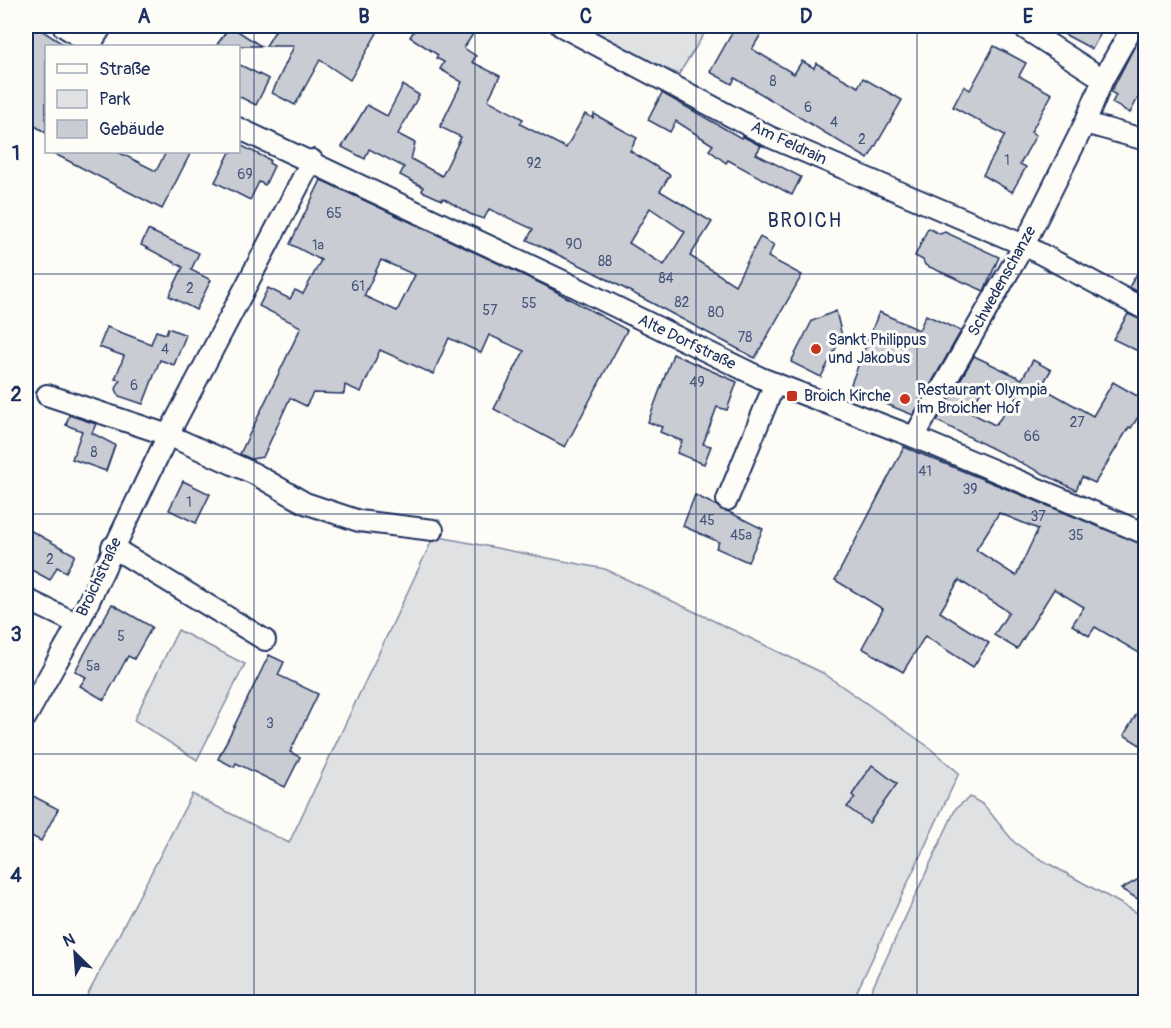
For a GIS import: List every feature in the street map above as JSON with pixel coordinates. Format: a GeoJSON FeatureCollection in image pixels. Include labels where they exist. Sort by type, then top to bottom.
{"type":"FeatureCollection","features":[{"type":"Feature","properties":{"kind":"street"},"geometry":{"type":"LineString","coordinates":[[63,26],[90,45]]}},
{"type":"Feature","properties":{"kind":"street"},"geometry":{"type":"LineString","coordinates":[[92,45],[102,26]]}},
{"type":"Feature","properties":{"kind":"street","name":"Am Feldrain"},"geometry":{"type":"LineString","coordinates":[[561,26],[770,137],[1024,245],[1146,310]]}},
{"type":"Feature","properties":{"kind":"street"},"geometry":{"type":"LineString","coordinates":[[1021,26],[1103,79]]}},
{"type":"Feature","properties":{"kind":"street","name":"Schwedenschanze"},"geometry":{"type":"LineString","coordinates":[[914,437],[1024,245],[1103,79],[1133,26]]}},
{"type":"Feature","properties":{"kind":"street"},"geometry":{"type":"LineString","coordinates":[[1084,123],[1146,140]]}},
{"type":"Feature","properties":{"kind":"street","name":"Alte Dorfstraße"},"geometry":{"type":"LineString","coordinates":[[240,129],[312,160],[775,383],[914,437],[1146,534]]}},
{"type":"Feature","properties":{"kind":"street","name":"Broichstraße"},"geometry":{"type":"LineString","coordinates":[[26,717],[78,624],[112,547],[168,435],[312,160]]}},
{"type":"Feature","properties":{"kind":"street"},"geometry":{"type":"LineString","coordinates":[[727,500],[775,383]]}},
{"type":"Feature","properties":{"kind":"street"},"geometry":{"type":"LineString","coordinates":[[47,395],[168,435],[255,474],[305,503],[359,521],[433,530]]}},
{"type":"Feature","properties":{"kind":"street"},"geometry":{"type":"LineString","coordinates":[[112,547],[265,640]]}},
{"type":"Feature","properties":{"kind":"street"},"geometry":{"type":"LineString","coordinates":[[26,599],[78,624]]}},
{"type":"Feature","properties":{"kind":"green space"},"geometry":{"type":"Polygon","coordinates":[[[578,26],[709,26],[679,74],[641,60],[578,26]]]}},
{"type":"Feature","properties":{"kind":"green space"},"geometry":{"type":"Polygon","coordinates":[[[434,536],[605,569],[823,673],[926,745],[959,773],[852,1002],[84,1002],[192,794],[289,843],[434,536]]]}},
{"type":"Feature","properties":{"kind":"green space"},"geometry":{"type":"Polygon","coordinates":[[[178,630],[245,664],[197,760],[134,720],[178,630]]]}},
{"type":"Feature","properties":{"kind":"green space"},"geometry":{"type":"Polygon","coordinates":[[[970,797],[984,805],[1014,842],[1033,855],[1145,917],[1145,1002],[866,1002],[956,808],[970,797]]]}},
{"type":"Feature","properties":{"kind":"building"},"geometry":{"type":"Polygon","coordinates":[[[26,26],[35,26],[64,45],[45,45],[45,132],[26,120],[26,26]]]}},
{"type":"Feature","properties":{"kind":"building"},"geometry":{"type":"Polygon","coordinates":[[[230,26],[261,46],[240,45],[217,45],[230,26]]]}},
{"type":"Feature","properties":{"kind":"building"},"geometry":{"type":"Polygon","coordinates":[[[278,26],[381,26],[350,80],[320,60],[295,105],[272,93],[294,46],[266,46],[278,26]]]}},
{"type":"Feature","properties":{"kind":"building"},"geometry":{"type":"Polygon","coordinates":[[[417,26],[478,26],[464,48],[476,56],[472,62],[500,76],[488,100],[523,119],[520,124],[566,148],[585,114],[593,118],[594,114],[637,138],[630,151],[670,175],[660,191],[712,222],[690,256],[735,285],[760,237],[774,245],[768,257],[802,275],[755,358],[586,268],[527,240],[533,229],[489,209],[484,219],[470,214],[443,198],[442,200],[422,191],[423,187],[400,175],[404,167],[369,149],[365,159],[342,147],[367,105],[387,116],[403,85],[419,95],[398,134],[415,143],[411,159],[442,176],[461,137],[440,127],[462,82],[440,69],[444,62],[436,58],[438,55],[410,37],[417,26]],[[650,208],[629,243],[664,265],[685,232],[650,208]]]}},
{"type":"Feature","properties":{"kind":"building"},"geometry":{"type":"Polygon","coordinates":[[[736,26],[766,26],[752,49],[794,74],[802,61],[814,68],[816,63],[858,87],[863,78],[902,100],[868,159],[735,78],[732,84],[710,72],[736,26]]]}},
{"type":"Feature","properties":{"kind":"building"},"geometry":{"type":"Polygon","coordinates":[[[1049,26],[1105,26],[1092,49],[1049,26]]]}},
{"type":"Feature","properties":{"kind":"building"},"geometry":{"type":"Polygon","coordinates":[[[1145,26],[1146,100],[1139,96],[1130,113],[1112,103],[1116,95],[1111,92],[1145,26]]]}},
{"type":"Feature","properties":{"kind":"building"},"geometry":{"type":"Polygon","coordinates":[[[994,46],[1026,63],[1019,76],[1052,94],[1031,132],[1036,135],[1020,164],[1026,167],[1012,192],[983,175],[1005,135],[953,107],[964,86],[970,90],[994,46]]]}},
{"type":"Feature","properties":{"kind":"building"},"geometry":{"type":"Polygon","coordinates":[[[240,65],[269,79],[256,105],[240,97],[240,65]]]}},
{"type":"Feature","properties":{"kind":"building"},"geometry":{"type":"Polygon","coordinates":[[[662,93],[741,138],[742,136],[761,146],[756,154],[801,177],[792,195],[728,160],[726,163],[709,150],[713,145],[676,121],[670,132],[648,120],[662,93]]]}},
{"type":"Feature","properties":{"kind":"building"},"geometry":{"type":"Polygon","coordinates":[[[240,145],[270,160],[269,163],[274,166],[265,185],[259,182],[250,200],[215,182],[230,153],[240,153],[240,145]]]}},
{"type":"Feature","properties":{"kind":"building"},"geometry":{"type":"Polygon","coordinates":[[[53,153],[120,153],[156,171],[165,153],[190,153],[162,209],[53,153]]]}},
{"type":"Feature","properties":{"kind":"building"},"geometry":{"type":"Polygon","coordinates":[[[321,180],[544,285],[627,330],[565,447],[494,409],[524,351],[489,335],[481,353],[449,338],[433,374],[380,350],[361,392],[345,385],[344,394],[313,393],[306,406],[290,398],[263,457],[251,459],[240,454],[301,327],[259,306],[268,288],[290,299],[295,290],[303,294],[321,260],[290,244],[321,180]],[[381,260],[364,296],[397,311],[415,275],[381,260]]]}},
{"type":"Feature","properties":{"kind":"building"},"geometry":{"type":"Polygon","coordinates":[[[928,228],[940,234],[945,232],[999,257],[984,291],[925,265],[923,260],[915,256],[928,228]]]}},
{"type":"Feature","properties":{"kind":"building"},"geometry":{"type":"Polygon","coordinates":[[[148,230],[199,253],[191,270],[211,280],[196,310],[169,296],[183,267],[141,245],[148,230]]]}},
{"type":"Feature","properties":{"kind":"building"},"geometry":{"type":"Polygon","coordinates":[[[1146,259],[1146,296],[1129,287],[1146,259]]]}},
{"type":"Feature","properties":{"kind":"building","name":"Sankt Philippus und Jakobus"},"geometry":{"type":"Polygon","coordinates":[[[836,311],[842,336],[821,377],[791,362],[812,321],[836,311]]]}},
{"type":"Feature","properties":{"kind":"building"},"geometry":{"type":"Polygon","coordinates":[[[879,312],[919,330],[926,315],[961,331],[913,415],[849,389],[879,312]]]}},
{"type":"Feature","properties":{"kind":"building"},"geometry":{"type":"Polygon","coordinates":[[[1128,314],[1146,322],[1146,355],[1113,339],[1128,314]]]}},
{"type":"Feature","properties":{"kind":"building"},"geometry":{"type":"Polygon","coordinates":[[[107,327],[151,344],[156,331],[166,334],[168,328],[186,335],[174,365],[160,360],[143,404],[119,396],[116,389],[120,380],[115,379],[124,356],[99,347],[107,327]]]}},
{"type":"Feature","properties":{"kind":"building"},"geometry":{"type":"Polygon","coordinates":[[[673,354],[737,382],[727,410],[717,407],[703,444],[711,446],[704,464],[677,453],[682,441],[660,432],[662,427],[648,422],[673,354]]]}},
{"type":"Feature","properties":{"kind":"building"},"geometry":{"type":"Polygon","coordinates":[[[974,356],[1022,379],[1033,360],[1051,370],[1041,387],[1093,416],[1113,382],[1146,401],[1146,405],[1131,428],[1129,427],[1095,483],[1082,477],[1076,490],[937,421],[974,356]],[[986,382],[969,412],[995,425],[1017,398],[986,382]]]}},
{"type":"Feature","properties":{"kind":"building"},"geometry":{"type":"Polygon","coordinates":[[[69,415],[96,424],[92,433],[115,445],[106,471],[72,459],[82,431],[66,425],[69,415]]]}},
{"type":"Feature","properties":{"kind":"building"},"geometry":{"type":"Polygon","coordinates":[[[904,447],[1146,546],[1146,657],[1095,627],[1089,636],[1072,625],[1084,607],[1054,589],[1017,649],[994,635],[1009,612],[959,580],[940,612],[989,643],[973,667],[925,636],[903,672],[862,648],[883,609],[835,580],[904,447]],[[999,513],[976,550],[1016,576],[1038,529],[999,513]]]}},
{"type":"Feature","properties":{"kind":"building"},"geometry":{"type":"Polygon","coordinates":[[[183,481],[210,494],[196,523],[169,510],[183,481]]]}},
{"type":"Feature","properties":{"kind":"building"},"geometry":{"type":"Polygon","coordinates":[[[695,495],[763,529],[748,562],[716,548],[719,542],[683,526],[695,495]]]}},
{"type":"Feature","properties":{"kind":"building"},"geometry":{"type":"Polygon","coordinates":[[[26,528],[75,555],[66,572],[57,567],[50,580],[26,567],[26,528]]]}},
{"type":"Feature","properties":{"kind":"building"},"geometry":{"type":"Polygon","coordinates":[[[112,604],[152,627],[134,659],[128,656],[104,700],[80,686],[86,677],[75,671],[112,604]]]}},
{"type":"Feature","properties":{"kind":"building"},"geometry":{"type":"Polygon","coordinates":[[[269,655],[284,662],[278,675],[318,694],[290,752],[300,757],[285,787],[236,763],[234,767],[218,759],[269,655]]]}},
{"type":"Feature","properties":{"kind":"building"},"geometry":{"type":"Polygon","coordinates":[[[1146,698],[1146,736],[1140,745],[1124,735],[1146,698]]]}},
{"type":"Feature","properties":{"kind":"building"},"geometry":{"type":"Polygon","coordinates":[[[872,765],[897,784],[869,823],[847,807],[855,798],[852,795],[872,765]]]}},
{"type":"Feature","properties":{"kind":"building"},"geometry":{"type":"Polygon","coordinates":[[[33,796],[58,809],[41,841],[26,833],[26,810],[33,796]]]}},
{"type":"Feature","properties":{"kind":"building"},"geometry":{"type":"Polygon","coordinates":[[[1146,875],[1146,904],[1121,889],[1146,875]]]}},
{"type":"Feature","properties":{"kind":"place","name":"Sankt Philippus und Jakobus"},"geometry":{"type":"Point","coordinates":[816,349]}},
{"type":"Feature","properties":{"kind":"place","name":"Broich Kirche"},"geometry":{"type":"Point","coordinates":[792,396]}},
{"type":"Feature","properties":{"kind":"place","name":"Restaurant Olympia im Broicher Hof"},"geometry":{"type":"Point","coordinates":[905,399]}},
{"type":"Feature","properties":{"kind":"district","name":"BROICH"},"geometry":{"type":"Point","coordinates":[805,220]}}]}
